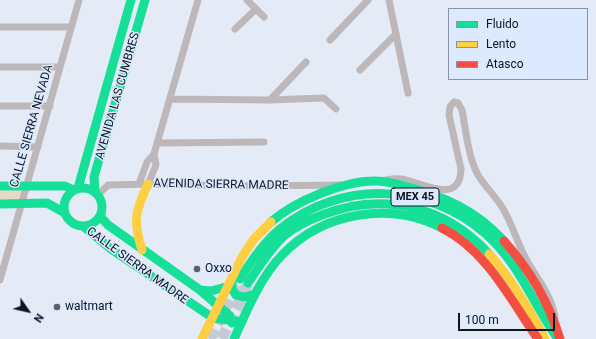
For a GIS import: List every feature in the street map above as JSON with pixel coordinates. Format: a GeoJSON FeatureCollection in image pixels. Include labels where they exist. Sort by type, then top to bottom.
{"type":"FeatureCollection","features":[{"type":"Feature","properties":{"kind":"street","name":"CALLE SIERRA NEVADA"},"geometry":{"type":"LineString","coordinates":[[0,280],[3,263],[28,185],[79,0]]}},
{"type":"Feature","properties":{"kind":"street","name":"AVENIDA LAS CUMBRES"},"geometry":{"type":"LineString","coordinates":[[76,189],[131,0]]}},
{"type":"Feature","properties":{"kind":"street","name":"AVENIDA LAS CUMBRES"},"geometry":{"type":"LineString","coordinates":[[97,193],[94,177],[145,0]]}},
{"type":"Feature","properties":{"kind":"street"},"geometry":{"type":"LineString","coordinates":[[142,250],[136,232],[135,219],[143,184],[156,165],[154,154],[198,0]]}},
{"type":"Feature","properties":{"kind":"street"},"geometry":{"type":"LineString","coordinates":[[247,0],[264,17]]}},
{"type":"Feature","properties":{"kind":"street"},"geometry":{"type":"LineString","coordinates":[[330,40],[368,0]]}},
{"type":"Feature","properties":{"kind":"street"},"geometry":{"type":"LineString","coordinates":[[389,0],[408,93]]}},
{"type":"Feature","properties":{"kind":"street"},"geometry":{"type":"LineString","coordinates":[[235,29],[256,9]]}},
{"type":"Feature","properties":{"kind":"street"},"geometry":{"type":"LineString","coordinates":[[0,27],[71,27]]}},
{"type":"Feature","properties":{"kind":"street"},"geometry":{"type":"LineString","coordinates":[[360,70],[396,34]]}},
{"type":"Feature","properties":{"kind":"street"},"geometry":{"type":"LineString","coordinates":[[270,100],[306,62]]}},
{"type":"Feature","properties":{"kind":"street"},"geometry":{"type":"LineString","coordinates":[[0,67],[60,67]]}},
{"type":"Feature","properties":{"kind":"street"},"geometry":{"type":"LineString","coordinates":[[170,100],[270,100],[324,98],[336,109]]}},
{"type":"Feature","properties":{"kind":"street"},"geometry":{"type":"LineString","coordinates":[[255,294],[247,298],[240,298],[233,293],[231,288],[240,279],[242,256],[260,233],[286,211],[318,196],[348,185],[401,179],[443,191],[455,187],[461,178],[461,169],[449,115],[450,107],[454,102],[458,103],[462,110],[473,164],[478,176],[501,205],[512,224],[526,258],[547,292],[554,307],[559,339]]}},
{"type":"Feature","properties":{"kind":"street"},"geometry":{"type":"LineString","coordinates":[[0,106],[50,106]]}},
{"type":"Feature","properties":{"kind":"street"},"geometry":{"type":"LineString","coordinates":[[157,143],[264,142]]}},
{"type":"Feature","properties":{"kind":"street"},"geometry":{"type":"LineString","coordinates":[[0,146],[38,147]]}},
{"type":"Feature","properties":{"kind":"street"},"geometry":{"type":"LineString","coordinates":[[378,181],[434,193],[458,204],[483,220],[515,254],[532,278],[556,322]]}},
{"type":"Feature","properties":{"kind":"street","name":"AVENIDA SIERRA MADRE"},"geometry":{"type":"LineString","coordinates":[[97,193],[108,185],[348,185]]}},
{"type":"Feature","properties":{"kind":"street"},"geometry":{"type":"LineString","coordinates":[[0,186],[65,186],[76,189],[90,189],[97,193],[102,201],[102,209],[100,216],[96,221],[90,225],[83,226],[72,222],[65,213],[47,202],[0,204]]}},
{"type":"Feature","properties":{"kind":"street"},"geometry":{"type":"LineString","coordinates":[[65,213],[64,204],[68,196],[76,189]]}},
{"type":"Feature","properties":{"kind":"street","name":"MEX 45"},"geometry":{"type":"LineString","coordinates":[[240,279],[264,244],[291,220],[308,210],[330,201],[356,195],[389,192],[409,195],[434,202],[457,213],[486,234],[516,270],[550,328],[559,339]]}},
{"type":"Feature","properties":{"kind":"street","name":"MEX 45"},"geometry":{"type":"LineString","coordinates":[[240,279],[264,258],[284,236],[302,224],[338,208],[359,204],[387,203],[412,207],[446,219],[461,228],[482,247],[513,284],[545,339]]}},
{"type":"Feature","properties":{"kind":"street"},"geometry":{"type":"LineString","coordinates":[[234,339],[255,294],[282,255],[292,245],[329,223],[354,216],[380,213],[407,215],[420,218],[441,228],[468,245],[498,278],[538,339]]}},
{"type":"Feature","properties":{"kind":"street","name":"CALLE SIERRA MADRE"},"geometry":{"type":"LineString","coordinates":[[100,216],[108,225],[219,306],[230,316],[231,320]]}},
{"type":"Feature","properties":{"kind":"street","name":"CALLE SIERRA MADRE"},"geometry":{"type":"LineString","coordinates":[[83,226],[112,249],[192,306],[213,318]]}},
{"type":"Feature","properties":{"kind":"street"},"geometry":{"type":"LineString","coordinates":[[196,288],[211,291],[226,287],[240,279]]}},
{"type":"Feature","properties":{"kind":"street"},"geometry":{"type":"LineString","coordinates":[[201,339],[219,306],[226,287]]}},
{"type":"Feature","properties":{"kind":"street"},"geometry":{"type":"LineString","coordinates":[[192,306],[201,320],[201,339]]}},
{"type":"Feature","properties":{"kind":"street"},"geometry":{"type":"LineString","coordinates":[[213,318],[242,322]]}},
{"type":"Feature","properties":{"kind":"street"},"geometry":{"type":"LineString","coordinates":[[231,320],[234,339]]}},
{"type":"Feature","properties":{"kind":"shaded area"},"geometry":{"type":"Polygon","coordinates":[[[0,188],[23,188],[20,202],[0,201],[0,188]]]}},
{"type":"Feature","properties":{"kind":"tunnel"},"geometry":{"type":"LineString","coordinates":[[210,339],[240,279]]}},
{"type":"Feature","properties":{"kind":"tunnel"},"geometry":{"type":"LineString","coordinates":[[222,339],[248,283]]}},
{"type":"Feature","properties":{"kind":"traffic: fast"},"geometry":{"type":"LineString","coordinates":[[78,188],[131,0]]}},
{"type":"Feature","properties":{"kind":"traffic: fast"},"geometry":{"type":"LineString","coordinates":[[95,192],[94,177],[145,0]]}},
{"type":"Feature","properties":{"kind":"traffic: fast"},"geometry":{"type":"LineString","coordinates":[[271,222],[293,207],[321,193],[350,184],[380,181],[433,194],[446,200],[471,213],[493,230],[504,241]]}},
{"type":"Feature","properties":{"kind":"traffic: fast"},"geometry":{"type":"LineString","coordinates":[[0,186],[65,186],[74,190]]}},
{"type":"Feature","properties":{"kind":"traffic: fast"},"geometry":{"type":"LineString","coordinates":[[79,188],[87,188],[94,191],[99,196],[102,207],[99,218],[94,223],[87,226],[79,226],[72,223],[67,218],[64,211],[64,203],[67,196],[72,191],[79,188]]}},
{"type":"Feature","properties":{"kind":"traffic: fast"},"geometry":{"type":"LineString","coordinates":[[240,279],[268,240],[280,229],[304,213],[329,202],[356,195],[383,194],[411,197],[437,204],[462,217],[486,234],[497,245],[517,271],[558,339]]}},
{"type":"Feature","properties":{"kind":"traffic: fast"},"geometry":{"type":"LineString","coordinates":[[0,204],[47,203],[65,213]]}},
{"type":"Feature","properties":{"kind":"traffic: fast"},"geometry":{"type":"LineString","coordinates":[[248,283],[274,246],[285,235],[294,229],[307,221],[322,215],[345,208],[368,204],[390,204],[433,214],[453,224],[472,238],[489,254]]}},
{"type":"Feature","properties":{"kind":"traffic: fast"},"geometry":{"type":"LineString","coordinates":[[234,339],[255,295],[274,264],[299,240],[317,229],[337,220],[358,215],[379,213],[401,215],[422,220],[442,228]]}},
{"type":"Feature","properties":{"kind":"traffic: fast"},"geometry":{"type":"LineString","coordinates":[[100,216],[108,225],[200,290],[230,316],[232,323]]}},
{"type":"Feature","properties":{"kind":"traffic: fast"},"geometry":{"type":"LineString","coordinates":[[83,226],[111,249],[213,318],[242,322]]}},
{"type":"Feature","properties":{"kind":"traffic: fast"},"geometry":{"type":"LineString","coordinates":[[232,278],[232,289],[236,295],[244,297],[255,294]]}},
{"type":"Feature","properties":{"kind":"traffic: fast"},"geometry":{"type":"LineString","coordinates":[[200,290],[211,291],[226,287]]}},
{"type":"Feature","properties":{"kind":"traffic: slow"},"geometry":{"type":"LineString","coordinates":[[142,250],[137,231],[137,216],[140,202],[148,184]]}},
{"type":"Feature","properties":{"kind":"traffic: slow"},"geometry":{"type":"LineString","coordinates":[[202,339],[242,257],[254,239],[271,222]]}},
{"type":"Feature","properties":{"kind":"traffic: slow"},"geometry":{"type":"LineString","coordinates":[[489,254],[520,295],[545,339]]}},
{"type":"Feature","properties":{"kind":"traffic: jam"},"geometry":{"type":"LineString","coordinates":[[442,228],[472,249],[485,263],[507,292],[538,339]]}},
{"type":"Feature","properties":{"kind":"traffic: jam"},"geometry":{"type":"LineString","coordinates":[[504,241],[522,263],[537,287],[550,312],[560,339]]}},
{"type":"Feature","properties":{"kind":"place","name":"Oxxo"},"geometry":{"type":"Point","coordinates":[197,269]}},
{"type":"Feature","properties":{"kind":"place","name":"waltmart"},"geometry":{"type":"Point","coordinates":[57,307]}}]}
